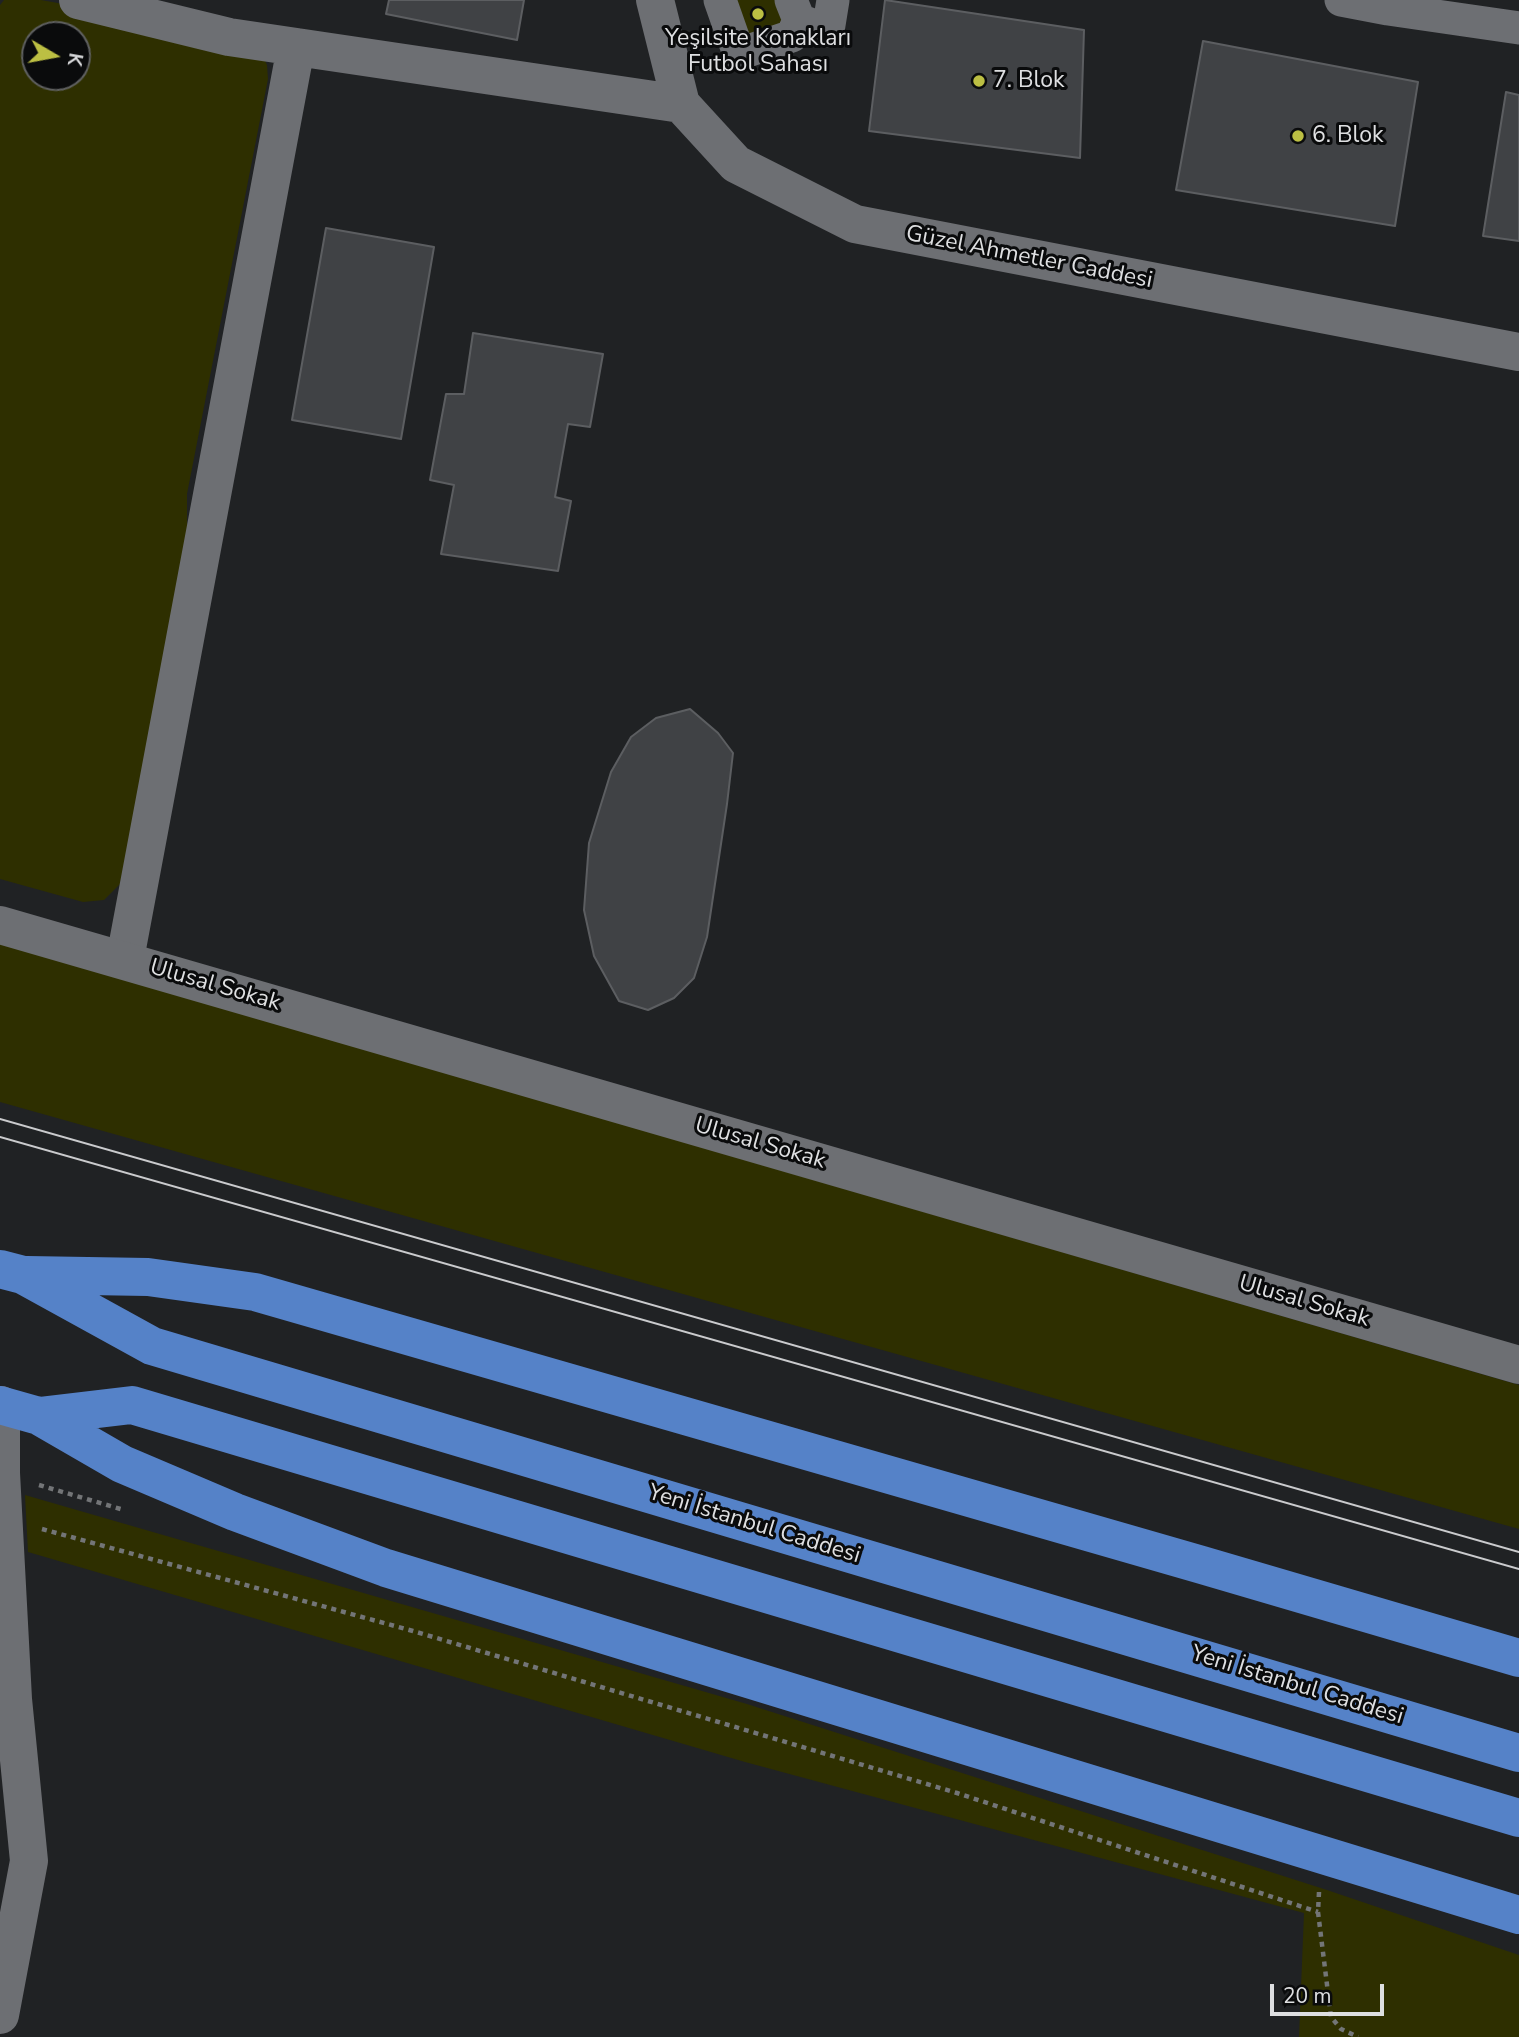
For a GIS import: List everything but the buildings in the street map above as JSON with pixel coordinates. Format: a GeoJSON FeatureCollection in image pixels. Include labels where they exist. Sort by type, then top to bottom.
{"type":"FeatureCollection","features":[{"type":"Feature","properties":{"kind":"highway"},"geometry":{"type":"LineString","coordinates":[[12,1272],[148,1277],[255,1292],[1519,1658]]}},
{"type":"Feature","properties":{"kind":"highway","name":"Yeni İstanbul Caddesi"},"geometry":{"type":"LineString","coordinates":[[12,1272],[152,1346],[1519,1753]]}},
{"type":"Feature","properties":{"kind":"highway"},"geometry":{"type":"LineString","coordinates":[[1,1405],[39,1416],[122,1464],[235,1512],[386,1568],[1519,1915]]}},
{"type":"Feature","properties":{"kind":"highway"},"geometry":{"type":"LineString","coordinates":[[39,1416],[132,1405],[1519,1818]]}},
{"type":"Feature","properties":{"kind":"street"},"geometry":{"type":"LineString","coordinates":[[78,0],[229,37],[681,104]]}},
{"type":"Feature","properties":{"kind":"street","name":"Güzel Ahmetler Caddesi"},"geometry":{"type":"LineString","coordinates":[[655,0],[681,104],[736,164],[855,224],[1519,352]]}},
{"type":"Feature","properties":{"kind":"street"},"geometry":{"type":"LineString","coordinates":[[720,0],[738,54],[792,36],[795,10],[828,31],[832,0]]}},
{"type":"Feature","properties":{"kind":"street"},"geometry":{"type":"LineString","coordinates":[[1342,0],[1389,5],[1519,28]]}},
{"type":"Feature","properties":{"kind":"street"},"geometry":{"type":"LineString","coordinates":[[125,959],[296,47]]}},
{"type":"Feature","properties":{"kind":"street","name":"Ulusal Sokak"},"geometry":{"type":"LineString","coordinates":[[0,925],[125,959],[1519,1365]]}},
{"type":"Feature","properties":{"kind":"street"},"geometry":{"type":"LineString","coordinates":[[0,2015],[29,1861],[13,1685],[1,1474],[1,1405]]}},
{"type":"Feature","properties":{"kind":"path"},"geometry":{"type":"LineString","coordinates":[[41,1529],[413,1631],[930,1785],[1318,1912]]}},
{"type":"Feature","properties":{"kind":"path"},"geometry":{"type":"LineString","coordinates":[[1319,1888],[1318,1912],[1331,2017],[1341,2029],[1358,2037]]}},
{"type":"Feature","properties":{"kind":"shaded area"},"geometry":{"type":"Polygon","coordinates":[[[4,0],[41,0],[108,12],[261,52],[267,65],[268,79],[187,494],[187,557],[120,884],[104,900],[83,902],[0,879],[0,5],[4,0]]]}},
{"type":"Feature","properties":{"kind":"shaded area","name":"Yeşilsite Konakları Futbol Sahası"},"geometry":{"type":"Polygon","coordinates":[[[725,0],[782,0],[790,27],[739,47],[725,0]]]}},
{"type":"Feature","properties":{"kind":"shaded area"},"geometry":{"type":"Polygon","coordinates":[[[0,943],[1519,1385],[1519,1529],[0,1102],[0,943]]]}},
{"type":"Feature","properties":{"kind":"shaded area"},"geometry":{"type":"Polygon","coordinates":[[[25,1495],[747,1704],[1327,1890],[1519,1955],[1519,2037],[1299,2037],[1304,1913],[745,1762],[28,1552],[25,1495]]]}},
{"type":"Feature","properties":{"kind":"tram line"},"geometry":{"type":"LineString","coordinates":[[0,1119],[1519,1552]]}},
{"type":"Feature","properties":{"kind":"tram line"},"geometry":{"type":"LineString","coordinates":[[0,1137],[1519,1569]]}},
{"type":"Feature","properties":{"kind":"place","name":"Yeşilsite Konakları Futbol Sahası"},"geometry":{"type":"Point","coordinates":[758,14]}},
{"type":"Feature","properties":{"kind":"place","name":"7. Blok"},"geometry":{"type":"Point","coordinates":[979,81]}},
{"type":"Feature","properties":{"kind":"place","name":"6. Blok"},"geometry":{"type":"Point","coordinates":[1298,136]}}]}
